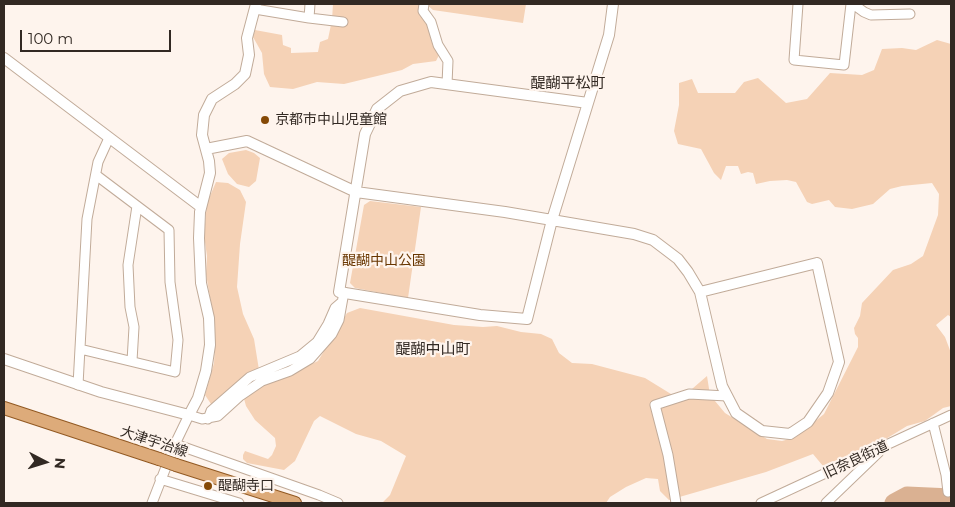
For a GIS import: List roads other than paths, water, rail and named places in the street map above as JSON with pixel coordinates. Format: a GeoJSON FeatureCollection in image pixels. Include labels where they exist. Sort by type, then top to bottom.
{"type":"FeatureCollection","features":[{"type":"Feature","properties":{"kind":"main road","name":"大津宇治線"},"geometry":{"type":"LineString","coordinates":[[4,408],[295,503]]}},
{"type":"Feature","properties":{"kind":"street"},"geometry":{"type":"LineString","coordinates":[[309,18],[310,4]]}},
{"type":"Feature","properties":{"kind":"street"},"geometry":{"type":"LineString","coordinates":[[424,4],[422,11],[431,22],[438,45],[448,61],[447,84]]}},
{"type":"Feature","properties":{"kind":"street"},"geometry":{"type":"LineString","coordinates":[[588,103],[431,82],[400,90],[377,109],[365,134],[339,292],[343,297],[480,315],[527,319],[552,220],[609,35],[613,4]]}},
{"type":"Feature","properties":{"kind":"street"},"geometry":{"type":"LineString","coordinates":[[798,4],[794,60],[844,66],[852,4],[871,15],[910,14]]}},
{"type":"Feature","properties":{"kind":"street"},"geometry":{"type":"LineString","coordinates":[[152,503],[175,444],[198,398],[206,371],[210,345],[208,318],[201,283],[199,238],[201,207],[210,173],[202,135],[204,114],[212,99],[235,84],[245,74],[249,55],[247,38],[256,6],[309,18],[343,22]]}},
{"type":"Feature","properties":{"kind":"street"},"geometry":{"type":"LineString","coordinates":[[5,60],[201,207]]}},
{"type":"Feature","properties":{"kind":"street"},"geometry":{"type":"LineString","coordinates":[[78,385],[87,219],[98,162],[109,138]]}},
{"type":"Feature","properties":{"kind":"street"},"geometry":{"type":"LineString","coordinates":[[206,148],[247,141],[356,192],[504,212],[634,234],[653,240],[678,259],[700,292],[722,386],[736,412],[762,431],[790,434],[808,422],[828,393],[840,362],[817,263],[700,292]]}},
{"type":"Feature","properties":{"kind":"street"},"geometry":{"type":"LineString","coordinates":[[80,349],[176,372],[178,340],[170,282],[169,230],[96,175]]}},
{"type":"Feature","properties":{"kind":"street"},"geometry":{"type":"LineString","coordinates":[[132,361],[134,327],[130,307],[128,265],[137,206]]}},
{"type":"Feature","properties":{"kind":"street"},"geometry":{"type":"LineString","coordinates":[[4,359],[78,385],[202,419],[208,419],[211,411],[250,378],[300,356],[317,342],[343,297]]}},
{"type":"Feature","properties":{"kind":"street"},"geometry":{"type":"LineString","coordinates":[[676,503],[668,455],[654,405],[689,394],[727,396]]}},
{"type":"Feature","properties":{"kind":"street","name":"旧奈良街道"},"geometry":{"type":"LineString","coordinates":[[761,503],[951,415]]}},
{"type":"Feature","properties":{"kind":"street"},"geometry":{"type":"LineString","coordinates":[[933,423],[947,460],[948,492]]}},
{"type":"Feature","properties":{"kind":"street"},"geometry":{"type":"LineString","coordinates":[[175,444],[338,503]]}},
{"type":"Feature","properties":{"kind":"street"},"geometry":{"type":"LineString","coordinates":[[826,503],[870,462],[882,448]]}},
{"type":"Feature","properties":{"kind":"street"},"geometry":{"type":"LineString","coordinates":[[160,480],[239,503]]}},
{"type":"Feature","properties":{"kind":"waterway"},"geometry":{"type":"LineString","coordinates":[[894,503],[907,496],[951,498]]}},
{"type":"Feature","properties":{"kind":"place","name":"京都市中山児童館"},"geometry":{"type":"Point","coordinates":[265,120]}},
{"type":"Feature","properties":{"kind":"place","name":"醍醐寺口"},"geometry":{"type":"Point","coordinates":[208,486]}},
{"type":"Feature","properties":{"kind":"district","name":"醍醐平松町"},"geometry":{"type":"Point","coordinates":[568,84]}},
{"type":"Feature","properties":{"kind":"district","name":"醍醐中山町"},"geometry":{"type":"Point","coordinates":[433,350]}},
{"type":"Feature","properties":{"kind":"park label","name":"醍醐中山公園"},"geometry":{"type":"Point","coordinates":[384,261]}}]}
